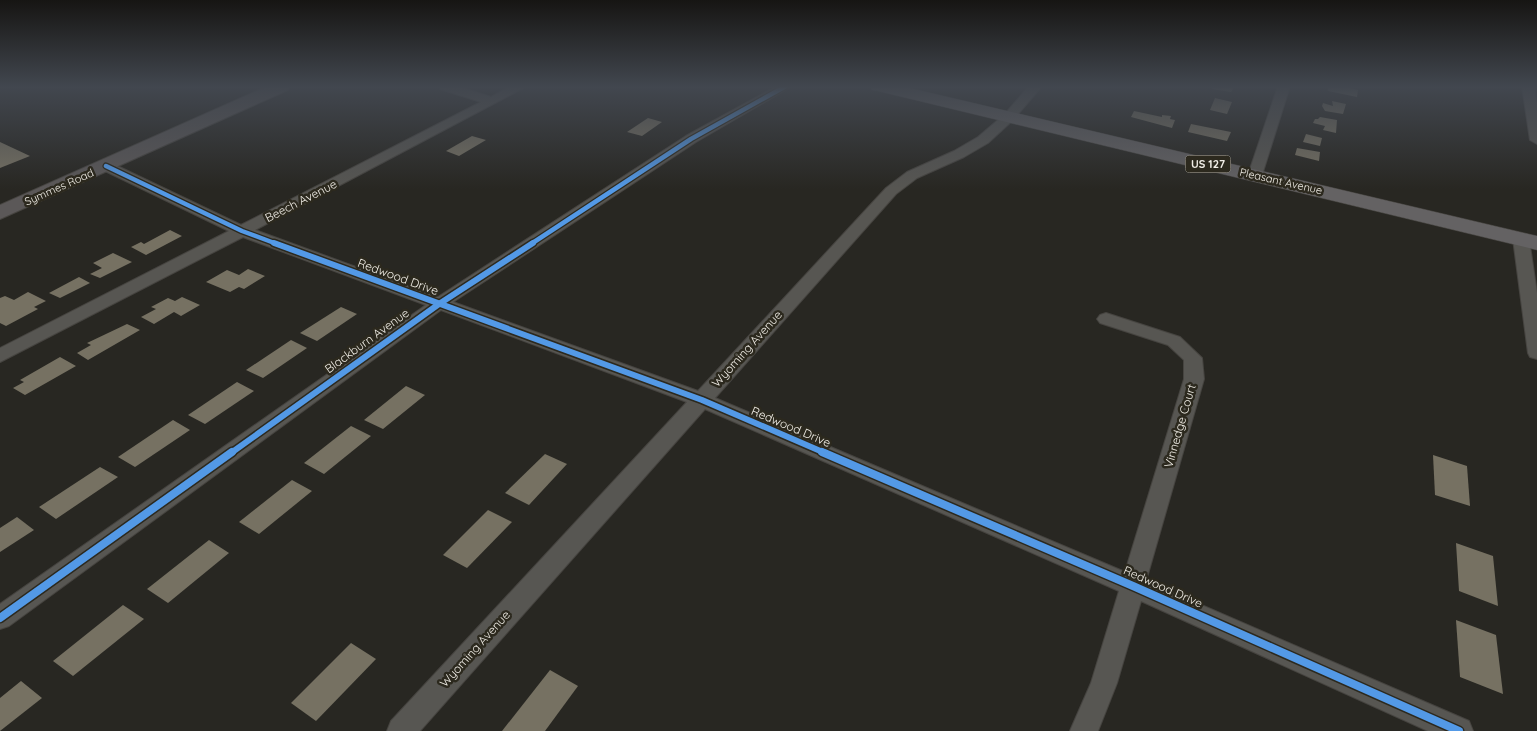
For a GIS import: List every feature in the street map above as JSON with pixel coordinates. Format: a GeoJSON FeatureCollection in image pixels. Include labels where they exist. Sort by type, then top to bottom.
{"type":"FeatureCollection","features":[{"type":"Feature","properties":{"kind":"main road","name":"Pleasant Avenue"},"geometry":{"type":"LineString","coordinates":[[1022,120],[1529,241]]}},
{"type":"Feature","properties":{"kind":"street","name":"Symmes Road"},"geometry":{"type":"LineString","coordinates":[[0,213],[207,120]]}},
{"type":"Feature","properties":{"kind":"street","name":"Beech Avenue"},"geometry":{"type":"LineString","coordinates":[[0,356],[455,120]]}},
{"type":"Feature","properties":{"kind":"street","name":"Blackburn Avenue"},"geometry":{"type":"LineString","coordinates":[[0,618],[439,304],[691,138],[724,120]]}},
{"type":"Feature","properties":{"kind":"street","name":"Wyoming Avenue"},"geometry":{"type":"LineString","coordinates":[[402,731],[891,191],[912,175],[959,154],[983,140],[1005,120]]}},
{"type":"Feature","properties":{"kind":"street"},"geometry":{"type":"LineString","coordinates":[[1255,175],[1273,120]]}},
{"type":"Feature","properties":{"kind":"street"},"geometry":{"type":"LineString","coordinates":[[1534,120],[1537,140]]}},
{"type":"Feature","properties":{"kind":"street","name":"Redwood Drive"},"geometry":{"type":"LineString","coordinates":[[106,166],[242,231],[702,400],[1133,586],[1459,731]]}},
{"type":"Feature","properties":{"kind":"street"},"geometry":{"type":"LineString","coordinates":[[1529,241],[1537,353]]}},
{"type":"Feature","properties":{"kind":"street","name":"Vinnedge Court"},"geometry":{"type":"LineString","coordinates":[[1106,319],[1144,330],[1174,342],[1193,358],[1194,379],[1133,586]]}},
{"type":"Feature","properties":{"kind":"street"},"geometry":{"type":"LineString","coordinates":[[1084,731],[1104,683],[1133,586]]}},
{"type":"Feature","properties":{"kind":"building"},"geometry":{"type":"Polygon","coordinates":[[[645,120],[662,122],[642,136],[627,132],[645,120]]]}},
{"type":"Feature","properties":{"kind":"building"},"geometry":{"type":"Polygon","coordinates":[[[1143,120],[1175,120],[1172,128],[1143,120]]]}},
{"type":"Feature","properties":{"kind":"building"},"geometry":{"type":"Polygon","coordinates":[[[1314,120],[1337,120],[1336,133],[1323,130],[1325,126],[1313,123],[1314,120]]]}},
{"type":"Feature","properties":{"kind":"building"},"geometry":{"type":"Polygon","coordinates":[[[1191,124],[1231,132],[1227,141],[1188,132],[1191,124]]]}},
{"type":"Feature","properties":{"kind":"building"},"geometry":{"type":"Polygon","coordinates":[[[1306,134],[1322,138],[1320,146],[1303,142],[1306,134]]]}},
{"type":"Feature","properties":{"kind":"building"},"geometry":{"type":"Polygon","coordinates":[[[472,136],[486,140],[459,156],[446,151],[472,136]]]}},
{"type":"Feature","properties":{"kind":"building"},"geometry":{"type":"Polygon","coordinates":[[[0,142],[30,156],[0,168],[0,142]]]}},
{"type":"Feature","properties":{"kind":"building"},"geometry":{"type":"Polygon","coordinates":[[[1297,148],[1320,152],[1319,161],[1295,155],[1297,148]]]}},
{"type":"Feature","properties":{"kind":"building"},"geometry":{"type":"Polygon","coordinates":[[[170,230],[182,236],[146,255],[131,247],[141,242],[144,244],[170,230]]]}},
{"type":"Feature","properties":{"kind":"building"},"geometry":{"type":"Polygon","coordinates":[[[113,253],[132,262],[100,278],[90,274],[102,268],[93,263],[113,253]]]}},
{"type":"Feature","properties":{"kind":"building"},"geometry":{"type":"Polygon","coordinates":[[[248,269],[265,276],[244,289],[239,287],[230,292],[206,282],[227,270],[239,275],[248,269]]]}},
{"type":"Feature","properties":{"kind":"building"},"geometry":{"type":"Polygon","coordinates":[[[79,277],[90,283],[60,298],[49,293],[79,277]]]}},
{"type":"Feature","properties":{"kind":"building"},"geometry":{"type":"Polygon","coordinates":[[[28,292],[46,301],[34,307],[38,309],[6,326],[0,323],[0,298],[5,296],[14,300],[28,292]]]}},
{"type":"Feature","properties":{"kind":"building"},"geometry":{"type":"Polygon","coordinates":[[[182,297],[200,305],[181,316],[174,312],[154,324],[141,317],[156,309],[151,307],[168,298],[175,301],[182,297]]]}},
{"type":"Feature","properties":{"kind":"building"},"geometry":{"type":"Polygon","coordinates":[[[341,307],[357,314],[317,341],[300,333],[341,307]]]}},
{"type":"Feature","properties":{"kind":"building"},"geometry":{"type":"Polygon","coordinates":[[[127,324],[140,330],[88,360],[77,353],[91,345],[87,343],[127,324]]]}},
{"type":"Feature","properties":{"kind":"building"},"geometry":{"type":"Polygon","coordinates":[[[291,340],[307,348],[263,378],[246,370],[291,340]]]}},
{"type":"Feature","properties":{"kind":"building"},"geometry":{"type":"Polygon","coordinates":[[[60,357],[76,366],[25,395],[13,388],[24,382],[20,380],[60,357]]]}},
{"type":"Feature","properties":{"kind":"building"},"geometry":{"type":"Polygon","coordinates":[[[237,382],[254,391],[205,424],[188,415],[237,382]]]}},
{"type":"Feature","properties":{"kind":"building"},"geometry":{"type":"Polygon","coordinates":[[[406,386],[425,395],[383,429],[364,420],[406,386]]]}},
{"type":"Feature","properties":{"kind":"building"},"geometry":{"type":"Polygon","coordinates":[[[173,420],[190,430],[135,467],[118,457],[173,420]]]}},
{"type":"Feature","properties":{"kind":"building"},"geometry":{"type":"Polygon","coordinates":[[[351,426],[371,436],[324,474],[304,463],[351,426]]]}},
{"type":"Feature","properties":{"kind":"building"},"geometry":{"type":"Polygon","coordinates":[[[545,454],[567,464],[529,505],[505,493],[545,454]]]}},
{"type":"Feature","properties":{"kind":"building"},"geometry":{"type":"Polygon","coordinates":[[[1433,455],[1467,466],[1470,506],[1435,495],[1433,455]]]}},
{"type":"Feature","properties":{"kind":"building"},"geometry":{"type":"Polygon","coordinates":[[[100,467],[118,477],[56,519],[39,507],[100,467]]]}},
{"type":"Feature","properties":{"kind":"building"},"geometry":{"type":"Polygon","coordinates":[[[292,480],[312,491],[259,534],[239,522],[292,480]]]}},
{"type":"Feature","properties":{"kind":"building"},"geometry":{"type":"Polygon","coordinates":[[[488,510],[512,522],[467,568],[443,555],[488,510]]]}},
{"type":"Feature","properties":{"kind":"building"},"geometry":{"type":"Polygon","coordinates":[[[17,517],[34,530],[0,552],[0,528],[17,517]]]}},
{"type":"Feature","properties":{"kind":"building"},"geometry":{"type":"Polygon","coordinates":[[[209,540],[229,553],[168,603],[147,589],[209,540]]]}},
{"type":"Feature","properties":{"kind":"building"},"geometry":{"type":"Polygon","coordinates":[[[1456,543],[1493,556],[1498,606],[1459,591],[1456,543]]]}},
{"type":"Feature","properties":{"kind":"building"},"geometry":{"type":"Polygon","coordinates":[[[123,605],[144,619],[73,676],[53,661],[123,605]]]}},
{"type":"Feature","properties":{"kind":"building"},"geometry":{"type":"Polygon","coordinates":[[[1456,620],[1496,635],[1503,694],[1460,677],[1456,620]]]}},
{"type":"Feature","properties":{"kind":"building"},"geometry":{"type":"Polygon","coordinates":[[[351,643],[376,659],[316,721],[291,703],[351,643]]]}},
{"type":"Feature","properties":{"kind":"building"},"geometry":{"type":"Polygon","coordinates":[[[550,670],[578,686],[545,731],[502,731],[550,670]]]}},
{"type":"Feature","properties":{"kind":"building"},"geometry":{"type":"Polygon","coordinates":[[[21,681],[42,698],[0,731],[0,698],[21,681]]]}},
{"type":"Feature","properties":{"kind":"cycle path"},"geometry":{"type":"LineString","coordinates":[[0,618],[439,304],[691,139],[725,120]]}},
{"type":"Feature","properties":{"kind":"cycle path"},"geometry":{"type":"LineString","coordinates":[[106,166],[242,231],[702,400],[1133,586],[1459,731]]}}]}
